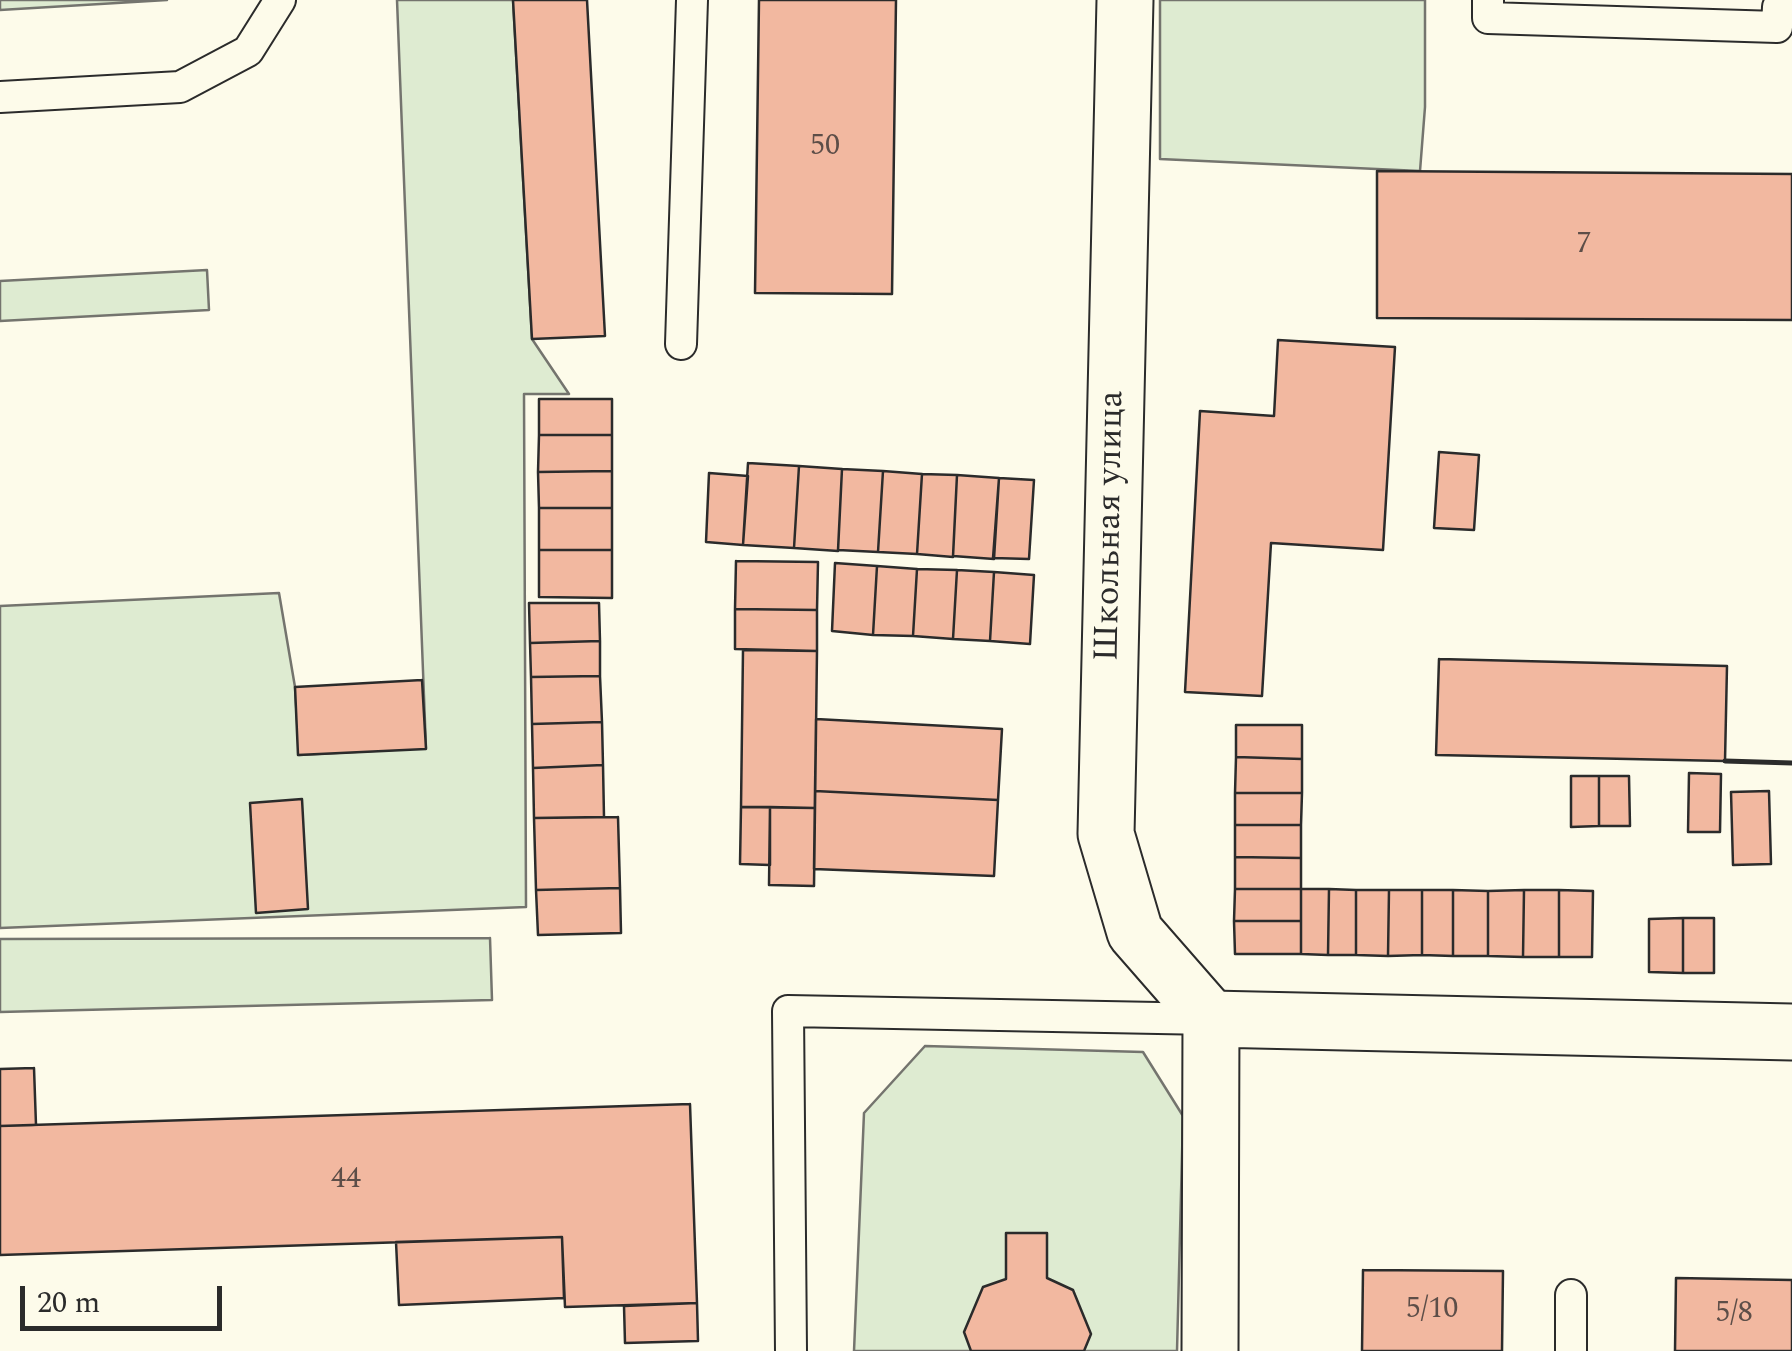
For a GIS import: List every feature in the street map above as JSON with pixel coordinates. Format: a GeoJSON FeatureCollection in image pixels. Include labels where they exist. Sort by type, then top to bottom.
{"type":"FeatureCollection","features":[{"type":"Feature","properties":{"kind":"street","name":"Школьная улица"},"geometry":{"type":"LineString","coordinates":[[1126,0],[1106,834],[1136,932],[1211,1019]]}},
{"type":"Feature","properties":{"kind":"street"},"geometry":{"type":"LineString","coordinates":[[1210,1351],[1211,1019],[1792,1032]]}},
{"type":"Feature","properties":{"kind":"lane"},"geometry":{"type":"LineString","coordinates":[[0,97],[180,88],[248,51],[280,0]]}},
{"type":"Feature","properties":{"kind":"lane"},"geometry":{"type":"LineString","coordinates":[[680,344],[692,0]]}},
{"type":"Feature","properties":{"kind":"lane"},"geometry":{"type":"LineString","coordinates":[[1488,0],[1488,18],[1777,26],[1778,6],[1792,8]]}},
{"type":"Feature","properties":{"kind":"lane"},"geometry":{"type":"LineString","coordinates":[[791,1351],[788,1011],[1211,1019]]}},
{"type":"Feature","properties":{"kind":"lane"},"geometry":{"type":"LineString","coordinates":[[1570,1351],[1572,1295]]}},
{"type":"Feature","properties":{"kind":"green space"},"geometry":{"type":"Polygon","coordinates":[[[0,0],[167,0],[0,10],[0,0]]]}},
{"type":"Feature","properties":{"kind":"green space"},"geometry":{"type":"Polygon","coordinates":[[[397,0],[513,0],[532,339],[569,394],[524,394],[526,907],[0,928],[0,606],[279,593],[295,687],[299,755],[426,748],[397,0]]]}},
{"type":"Feature","properties":{"kind":"green space"},"geometry":{"type":"Polygon","coordinates":[[[1160,0],[1425,0],[1425,107],[1420,171],[1160,159],[1160,0]]]}},
{"type":"Feature","properties":{"kind":"green space"},"geometry":{"type":"Polygon","coordinates":[[[207,270],[209,310],[0,321],[0,281],[207,270]]]}},
{"type":"Feature","properties":{"kind":"green space"},"geometry":{"type":"Polygon","coordinates":[[[490,938],[492,1000],[0,1012],[0,939],[490,938]]]}},
{"type":"Feature","properties":{"kind":"green space"},"geometry":{"type":"Polygon","coordinates":[[[925,1046],[1143,1052],[1183,1116],[1177,1351],[854,1351],[864,1113],[925,1046]]]}},
{"type":"Feature","properties":{"kind":"building"},"geometry":{"type":"Polygon","coordinates":[[[513,0],[587,0],[605,336],[532,339],[513,0]]]}},
{"type":"Feature","properties":{"kind":"building"},"geometry":{"type":"Polygon","coordinates":[[[759,0],[896,0],[892,294],[755,293],[759,0]]]}},
{"type":"Feature","properties":{"kind":"building"},"geometry":{"type":"Polygon","coordinates":[[[1377,171],[1792,174],[1792,320],[1377,318],[1377,171]]]}},
{"type":"Feature","properties":{"kind":"building"},"geometry":{"type":"Polygon","coordinates":[[[1278,340],[1395,347],[1383,550],[1271,543],[1262,696],[1185,692],[1200,411],[1274,416],[1278,340]]]}},
{"type":"Feature","properties":{"kind":"building"},"geometry":{"type":"Polygon","coordinates":[[[539,399],[612,399],[612,435],[539,435],[539,399]]]}},
{"type":"Feature","properties":{"kind":"building"},"geometry":{"type":"Polygon","coordinates":[[[539,435],[612,435],[612,471],[538,472],[539,435]]]}},
{"type":"Feature","properties":{"kind":"building"},"geometry":{"type":"Polygon","coordinates":[[[1439,452],[1479,455],[1474,530],[1434,528],[1439,452]]]}},
{"type":"Feature","properties":{"kind":"building"},"geometry":{"type":"Polygon","coordinates":[[[748,463],[799,466],[794,548],[743,545],[748,463]]]}},
{"type":"Feature","properties":{"kind":"building"},"geometry":{"type":"Polygon","coordinates":[[[799,466],[842,469],[838,551],[794,548],[799,466]]]}},
{"type":"Feature","properties":{"kind":"building"},"geometry":{"type":"Polygon","coordinates":[[[842,469],[883,471],[878,552],[838,550],[842,469]]]}},
{"type":"Feature","properties":{"kind":"building"},"geometry":{"type":"Polygon","coordinates":[[[612,471],[612,508],[539,508],[538,472],[612,471]]]}},
{"type":"Feature","properties":{"kind":"building"},"geometry":{"type":"Polygon","coordinates":[[[883,471],[922,474],[917,554],[878,552],[883,471]]]}},
{"type":"Feature","properties":{"kind":"building"},"geometry":{"type":"Polygon","coordinates":[[[709,473],[748,476],[743,545],[706,542],[709,473]]]}},
{"type":"Feature","properties":{"kind":"building"},"geometry":{"type":"Polygon","coordinates":[[[922,474],[957,475],[953,557],[917,554],[922,474]]]}},
{"type":"Feature","properties":{"kind":"building"},"geometry":{"type":"Polygon","coordinates":[[[957,475],[999,478],[994,559],[953,556],[957,475]]]}},
{"type":"Feature","properties":{"kind":"building"},"geometry":{"type":"Polygon","coordinates":[[[999,478],[1034,480],[1029,559],[993,558],[999,478]]]}},
{"type":"Feature","properties":{"kind":"building"},"geometry":{"type":"Polygon","coordinates":[[[539,508],[612,508],[612,550],[539,550],[539,508]]]}},
{"type":"Feature","properties":{"kind":"building"},"geometry":{"type":"Polygon","coordinates":[[[539,550],[612,550],[612,598],[539,597],[539,550]]]}},
{"type":"Feature","properties":{"kind":"building"},"geometry":{"type":"Polygon","coordinates":[[[736,561],[818,562],[817,610],[735,609],[736,561]]]}},
{"type":"Feature","properties":{"kind":"building"},"geometry":{"type":"Polygon","coordinates":[[[835,563],[877,566],[873,635],[832,631],[835,563]]]}},
{"type":"Feature","properties":{"kind":"building"},"geometry":{"type":"Polygon","coordinates":[[[877,566],[917,569],[913,636],[873,635],[877,566]]]}},
{"type":"Feature","properties":{"kind":"building"},"geometry":{"type":"Polygon","coordinates":[[[917,569],[957,570],[953,639],[913,636],[917,569]]]}},
{"type":"Feature","properties":{"kind":"building"},"geometry":{"type":"Polygon","coordinates":[[[957,570],[994,572],[990,641],[953,639],[957,570]]]}},
{"type":"Feature","properties":{"kind":"building"},"geometry":{"type":"Polygon","coordinates":[[[994,572],[1034,575],[1030,644],[990,641],[994,572]]]}},
{"type":"Feature","properties":{"kind":"building"},"geometry":{"type":"Polygon","coordinates":[[[529,603],[599,603],[600,641],[530,643],[529,603]]]}},
{"type":"Feature","properties":{"kind":"building"},"geometry":{"type":"Polygon","coordinates":[[[735,609],[817,610],[817,651],[735,649],[735,609]]]}},
{"type":"Feature","properties":{"kind":"building"},"geometry":{"type":"Polygon","coordinates":[[[600,641],[600,676],[531,677],[530,643],[600,641]]]}},
{"type":"Feature","properties":{"kind":"building"},"geometry":{"type":"Polygon","coordinates":[[[743,650],[817,651],[815,808],[741,807],[743,650]]]}},
{"type":"Feature","properties":{"kind":"building"},"geometry":{"type":"Polygon","coordinates":[[[1439,659],[1727,666],[1725,761],[1436,755],[1439,659]]]}},
{"type":"Feature","properties":{"kind":"building"},"geometry":{"type":"Polygon","coordinates":[[[600,676],[602,722],[532,724],[531,677],[600,676]]]}},
{"type":"Feature","properties":{"kind":"building"},"geometry":{"type":"Polygon","coordinates":[[[422,680],[426,749],[298,755],[295,687],[422,680]]]}},
{"type":"Feature","properties":{"kind":"building"},"geometry":{"type":"Polygon","coordinates":[[[816,719],[1002,729],[998,800],[815,791],[816,719]]]}},
{"type":"Feature","properties":{"kind":"building"},"geometry":{"type":"Polygon","coordinates":[[[602,722],[603,765],[533,768],[532,724],[602,722]]]}},
{"type":"Feature","properties":{"kind":"building"},"geometry":{"type":"Polygon","coordinates":[[[1236,725],[1302,725],[1302,759],[1236,757],[1236,725]]]}},
{"type":"Feature","properties":{"kind":"building"},"geometry":{"type":"Polygon","coordinates":[[[1236,757],[1302,759],[1302,793],[1235,793],[1236,757]]]}},
{"type":"Feature","properties":{"kind":"building"},"geometry":{"type":"Polygon","coordinates":[[[603,765],[604,817],[534,818],[533,768],[603,765]]]}},
{"type":"Feature","properties":{"kind":"building"},"geometry":{"type":"Polygon","coordinates":[[[1689,773],[1721,774],[1720,832],[1688,832],[1689,773]]]}},
{"type":"Feature","properties":{"kind":"building"},"geometry":{"type":"Polygon","coordinates":[[[1571,776],[1599,776],[1599,826],[1571,827],[1571,776]]]}},
{"type":"Feature","properties":{"kind":"building"},"geometry":{"type":"Polygon","coordinates":[[[1599,776],[1629,776],[1630,826],[1599,826],[1599,776]]]}},
{"type":"Feature","properties":{"kind":"building"},"geometry":{"type":"Polygon","coordinates":[[[815,791],[998,800],[994,876],[814,869],[815,791]]]}},
{"type":"Feature","properties":{"kind":"building"},"geometry":{"type":"Polygon","coordinates":[[[1769,791],[1771,864],[1733,865],[1731,792],[1769,791]]]}},
{"type":"Feature","properties":{"kind":"building"},"geometry":{"type":"Polygon","coordinates":[[[1235,793],[1302,793],[1301,825],[1235,825],[1235,793]]]}},
{"type":"Feature","properties":{"kind":"building"},"geometry":{"type":"Polygon","coordinates":[[[302,799],[308,909],[256,913],[250,803],[302,799]]]}},
{"type":"Feature","properties":{"kind":"building"},"geometry":{"type":"Polygon","coordinates":[[[741,807],[770,807],[770,865],[740,864],[741,807]]]}},
{"type":"Feature","properties":{"kind":"building"},"geometry":{"type":"Polygon","coordinates":[[[770,807],[815,808],[814,886],[769,885],[770,807]]]}},
{"type":"Feature","properties":{"kind":"building"},"geometry":{"type":"Polygon","coordinates":[[[618,817],[620,888],[536,890],[534,818],[618,817]]]}},
{"type":"Feature","properties":{"kind":"building"},"geometry":{"type":"Polygon","coordinates":[[[1235,825],[1301,825],[1301,858],[1235,857],[1235,825]]]}},
{"type":"Feature","properties":{"kind":"building"},"geometry":{"type":"Polygon","coordinates":[[[1235,857],[1301,858],[1301,889],[1235,889],[1235,857]]]}},
{"type":"Feature","properties":{"kind":"building"},"geometry":{"type":"Polygon","coordinates":[[[620,888],[621,933],[538,935],[536,890],[620,888]]]}},
{"type":"Feature","properties":{"kind":"building"},"geometry":{"type":"Polygon","coordinates":[[[1235,889],[1301,889],[1301,921],[1234,921],[1235,889]]]}},
{"type":"Feature","properties":{"kind":"building"},"geometry":{"type":"Polygon","coordinates":[[[1301,889],[1329,889],[1328,955],[1301,954],[1301,889]]]}},
{"type":"Feature","properties":{"kind":"building"},"geometry":{"type":"Polygon","coordinates":[[[1329,889],[1356,890],[1356,955],[1328,955],[1329,889]]]}},
{"type":"Feature","properties":{"kind":"building"},"geometry":{"type":"Polygon","coordinates":[[[1356,890],[1389,890],[1388,956],[1356,955],[1356,890]]]}},
{"type":"Feature","properties":{"kind":"building"},"geometry":{"type":"Polygon","coordinates":[[[1389,890],[1422,890],[1422,955],[1388,956],[1389,890]]]}},
{"type":"Feature","properties":{"kind":"building"},"geometry":{"type":"Polygon","coordinates":[[[1422,890],[1453,890],[1453,956],[1422,955],[1422,890]]]}},
{"type":"Feature","properties":{"kind":"building"},"geometry":{"type":"Polygon","coordinates":[[[1453,890],[1488,891],[1488,956],[1453,956],[1453,890]]]}},
{"type":"Feature","properties":{"kind":"building"},"geometry":{"type":"Polygon","coordinates":[[[1524,890],[1559,890],[1559,957],[1523,957],[1524,890]]]}},
{"type":"Feature","properties":{"kind":"building"},"geometry":{"type":"Polygon","coordinates":[[[1524,890],[1523,957],[1488,956],[1488,891],[1524,890]]]}},
{"type":"Feature","properties":{"kind":"building"},"geometry":{"type":"Polygon","coordinates":[[[1559,890],[1593,891],[1592,957],[1559,957],[1559,890]]]}},
{"type":"Feature","properties":{"kind":"building"},"geometry":{"type":"Polygon","coordinates":[[[1683,918],[1714,918],[1714,973],[1683,973],[1683,918]]]}},
{"type":"Feature","properties":{"kind":"building"},"geometry":{"type":"Polygon","coordinates":[[[1683,918],[1683,973],[1649,972],[1649,919],[1683,918]]]}},
{"type":"Feature","properties":{"kind":"building"},"geometry":{"type":"Polygon","coordinates":[[[1234,921],[1301,921],[1301,954],[1235,954],[1234,921]]]}},
{"type":"Feature","properties":{"kind":"building"},"geometry":{"type":"Polygon","coordinates":[[[34,1068],[36,1125],[0,1126],[0,1069],[34,1068]]]}},
{"type":"Feature","properties":{"kind":"building"},"geometry":{"type":"Polygon","coordinates":[[[690,1104],[697,1303],[565,1307],[562,1237],[0,1255],[0,1126],[690,1104]]]}},
{"type":"Feature","properties":{"kind":"building"},"geometry":{"type":"Polygon","coordinates":[[[1006,1233],[1047,1233],[1047,1278],[1073,1290],[1091,1334],[1084,1351],[971,1351],[964,1332],[983,1287],[1006,1279],[1006,1233]]]}},
{"type":"Feature","properties":{"kind":"building"},"geometry":{"type":"Polygon","coordinates":[[[562,1237],[564,1298],[399,1305],[396,1242],[562,1237]]]}},
{"type":"Feature","properties":{"kind":"building"},"geometry":{"type":"Polygon","coordinates":[[[1363,1270],[1503,1271],[1502,1351],[1362,1351],[1363,1270]]]}},
{"type":"Feature","properties":{"kind":"building"},"geometry":{"type":"Polygon","coordinates":[[[1676,1278],[1792,1280],[1792,1351],[1675,1351],[1676,1278]]]}},
{"type":"Feature","properties":{"kind":"building"},"geometry":{"type":"Polygon","coordinates":[[[697,1303],[698,1341],[625,1343],[624,1306],[697,1303]]]}},
{"type":"Feature","properties":{"kind":"wall"},"geometry":{"type":"LineString","coordinates":[[1725,761],[1792,763]]}}]}
